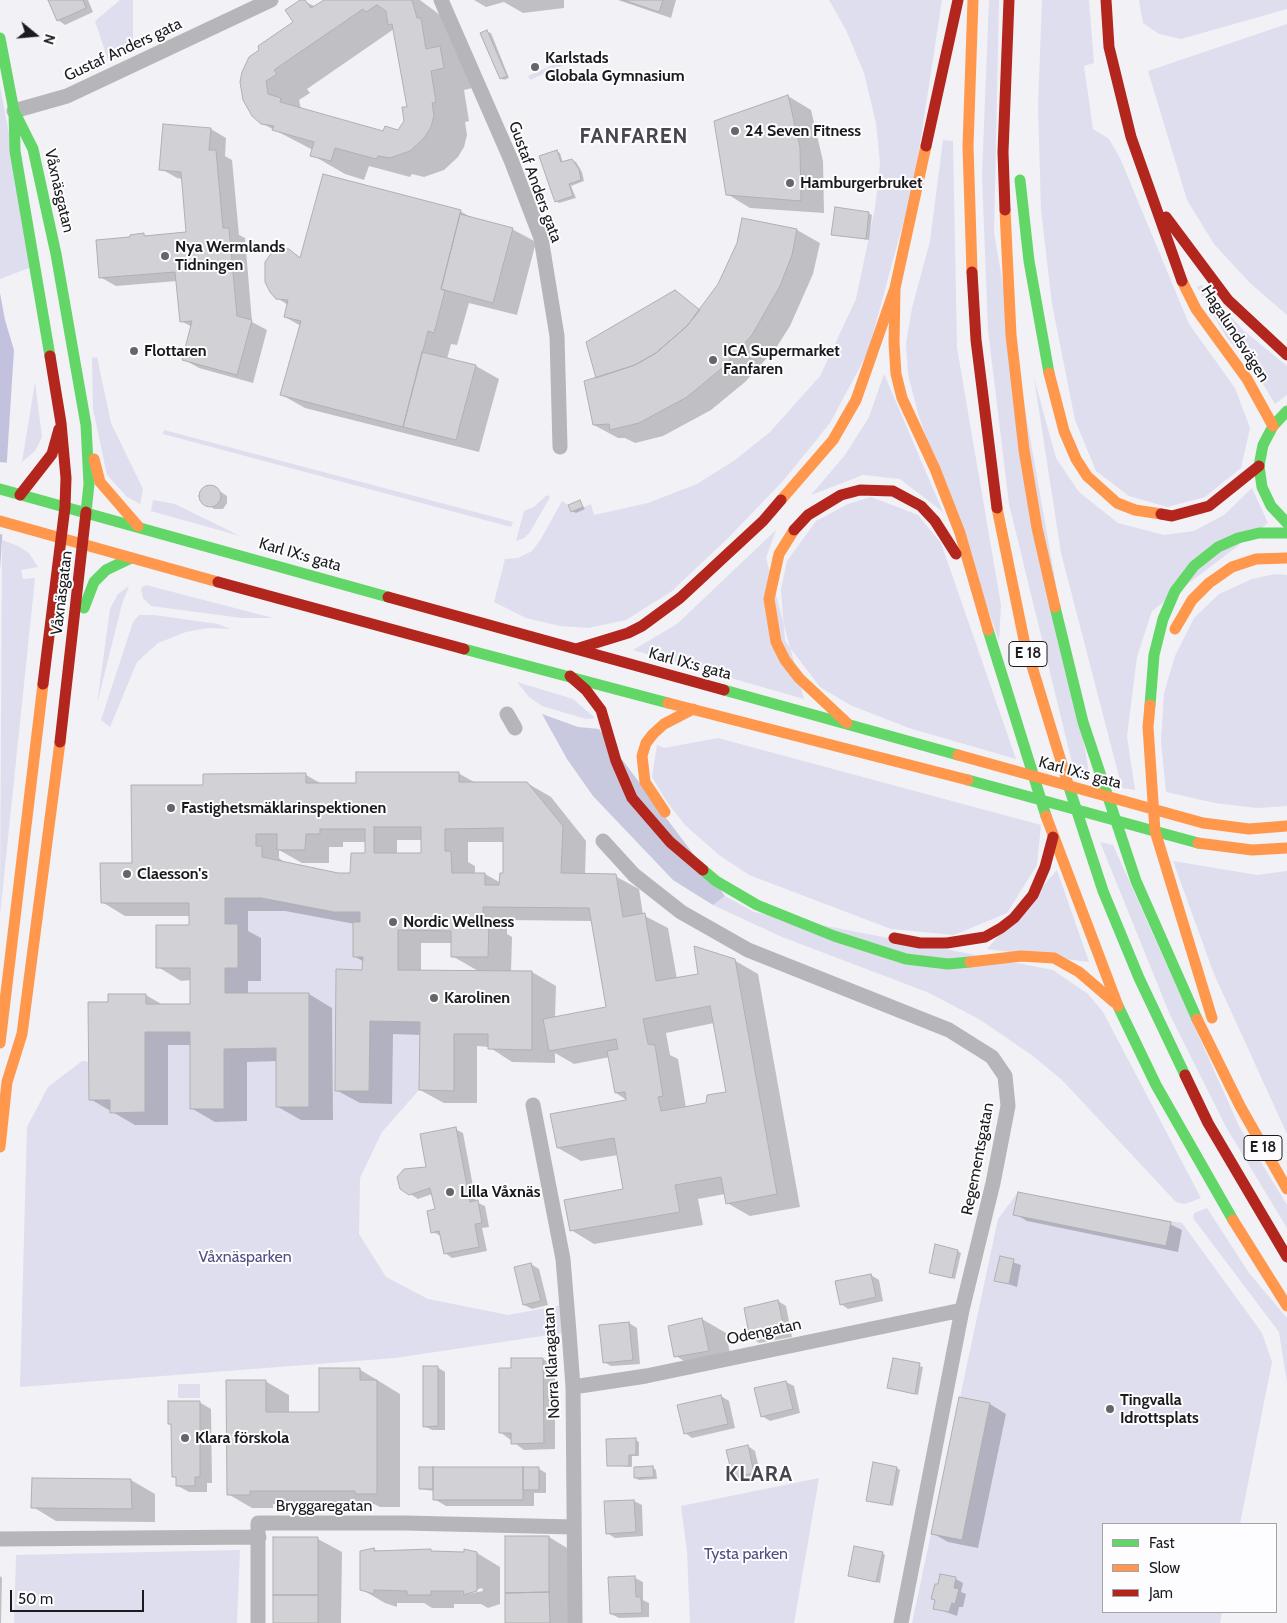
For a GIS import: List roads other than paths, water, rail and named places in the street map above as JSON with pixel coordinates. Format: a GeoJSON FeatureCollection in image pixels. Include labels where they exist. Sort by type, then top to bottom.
{"type":"FeatureCollection","features":[{"type":"Feature","properties":{"kind":"main road"},"geometry":{"type":"LineString","coordinates":[[576,649],[628,633],[642,626],[680,598],[763,521],[833,440],[856,400],[870,365],[895,288],[958,0]]}},
{"type":"Feature","properties":{"kind":"main road","name":"E 18"},"geometry":{"type":"LineString","coordinates":[[973,0],[968,146],[970,248],[976,340],[989,453],[1000,525],[1024,640],[1050,731],[1103,891],[1139,978],[1208,1123],[1287,1257]]}},
{"type":"Feature","properties":{"kind":"main road","name":"E 18"},"geometry":{"type":"LineString","coordinates":[[1009,0],[1003,152],[1006,258],[1012,335],[1024,450],[1037,528],[1060,630],[1083,722],[1136,881],[1171,965],[1240,1106],[1287,1189]]}},
{"type":"Feature","properties":{"kind":"main road","name":"Hagalundsvägen"},"geometry":{"type":"LineString","coordinates":[[1106,0],[1110,47],[1128,128],[1179,274],[1196,309],[1247,380],[1273,426]]}},
{"type":"Feature","properties":{"kind":"main road","name":"Våxnäsgatan"},"geometry":{"type":"LineString","coordinates":[[0,38],[14,111],[15,151],[61,423],[66,478],[65,507],[0,1043],[8,1082]]}},
{"type":"Feature","properties":{"kind":"main road"},"geometry":{"type":"LineString","coordinates":[[1007,60],[1015,137]]}},
{"type":"Feature","properties":{"kind":"main road","name":"Våxnäsgatan"},"geometry":{"type":"LineString","coordinates":[[0,1147],[8,1082],[22,1034],[73,634],[89,484],[86,425],[56,254],[33,149],[14,111]]}},
{"type":"Feature","properties":{"kind":"main road"},"geometry":{"type":"LineString","coordinates":[[1018,165],[1029,260],[1046,362],[1064,430],[1076,459],[1087,476],[1117,503],[1155,515],[1172,516],[1193,512],[1209,506],[1259,466]]}},
{"type":"Feature","properties":{"kind":"main road","name":"Hagalundsvägen"},"geometry":{"type":"LineString","coordinates":[[1154,201],[1228,300],[1287,355]]}},
{"type":"Feature","properties":{"kind":"main road"},"geometry":{"type":"LineString","coordinates":[[895,288],[894,343],[896,374],[902,398],[949,502],[1053,837],[1117,1004],[1156,1085],[1230,1216],[1287,1306]]}},
{"type":"Feature","properties":{"kind":"main road"},"geometry":{"type":"LineString","coordinates":[[1287,412],[1273,426],[1263,445],[1259,466],[1262,487],[1271,506],[1287,523]]}},
{"type":"Feature","properties":{"kind":"main road"},"geometry":{"type":"LineString","coordinates":[[20,495],[52,454],[61,423]]}},
{"type":"Feature","properties":{"kind":"main road"},"geometry":{"type":"LineString","coordinates":[[86,425],[100,482],[138,527]]}},
{"type":"Feature","properties":{"kind":"main road","name":"Karl IX:s gata"},"geometry":{"type":"LineString","coordinates":[[0,489],[848,723],[1006,770],[1203,823],[1249,829],[1287,826]]}},
{"type":"Feature","properties":{"kind":"main road"},"geometry":{"type":"LineString","coordinates":[[848,723],[814,695],[785,660],[776,642],[771,621],[769,599],[779,554],[792,532],[808,515],[841,495],[860,490],[893,492],[907,498],[921,506],[935,521],[976,590]]}},
{"type":"Feature","properties":{"kind":"main road"},"geometry":{"type":"LineString","coordinates":[[0,522],[415,636],[1203,844],[1252,850],[1287,848]]}},
{"type":"Feature","properties":{"kind":"main road"},"geometry":{"type":"LineString","coordinates":[[1240,1106],[1155,831],[1148,727],[1154,655],[1163,619],[1175,591],[1194,566],[1218,547],[1238,538],[1260,533],[1287,533]]}},
{"type":"Feature","properties":{"kind":"main road"},"geometry":{"type":"LineString","coordinates":[[73,634],[94,582],[106,570],[131,558]]}},
{"type":"Feature","properties":{"kind":"main road"},"geometry":{"type":"LineString","coordinates":[[1154,673],[1176,627],[1192,600],[1209,584],[1232,567],[1256,559],[1287,558]]}},
{"type":"Feature","properties":{"kind":"main road"},"geometry":{"type":"LineString","coordinates":[[570,676],[586,690],[601,710],[616,761],[632,798],[670,842],[716,881],[757,905],[843,939],[906,959],[948,964],[1021,956],[1054,958],[1079,972],[1117,1004]]}},
{"type":"Feature","properties":{"kind":"main road"},"geometry":{"type":"LineString","coordinates":[[671,818],[654,798],[645,782],[642,756],[646,743],[653,734],[664,724],[693,709]]}},
{"type":"Feature","properties":{"kind":"main road"},"geometry":{"type":"LineString","coordinates":[[884,935],[920,943],[947,943],[985,937],[1001,928],[1014,918],[1032,895],[1045,867],[1053,837]]}},
{"type":"Feature","properties":{"kind":"street","name":"Gustaf Anders gata"},"geometry":{"type":"LineString","coordinates":[[14,111],[67,96],[271,0]]}},
{"type":"Feature","properties":{"kind":"street","name":"Gustaf Anders gata"},"geometry":{"type":"LineString","coordinates":[[441,0],[511,160],[541,238],[557,336],[560,446]]}},
{"type":"Feature","properties":{"kind":"street"},"geometry":{"type":"LineString","coordinates":[[507,714],[515,728]]}},
{"type":"Feature","properties":{"kind":"street","name":"Regementsgatan"},"geometry":{"type":"LineString","coordinates":[[603,841],[634,875],[681,912],[748,950],[949,1030],[992,1057],[1005,1076],[1008,1106],[993,1183],[962,1310],[901,1623]]}},
{"type":"Feature","properties":{"kind":"street","name":"Norra Klaragatan"},"geometry":{"type":"LineString","coordinates":[[532,1105],[563,1259],[573,1387],[575,1623]]}},
{"type":"Feature","properties":{"kind":"street","name":"Odengatan"},"geometry":{"type":"LineString","coordinates":[[573,1387],[646,1376],[962,1310]]}},
{"type":"Feature","properties":{"kind":"street","name":"Bryggaregatan"},"geometry":{"type":"LineString","coordinates":[[258,1537],[258,1524],[405,1523],[574,1527]]}},
{"type":"Feature","properties":{"kind":"street"},"geometry":{"type":"LineString","coordinates":[[0,1539],[258,1537],[258,1623]]}},
{"type":"Feature","properties":{"kind":"place","name":"Karlstads Globala Gymnasium"},"geometry":{"type":"Point","coordinates":[535,67]}},
{"type":"Feature","properties":{"kind":"place","name":"24 Seven Fitness"},"geometry":{"type":"Point","coordinates":[735,131]}},
{"type":"Feature","properties":{"kind":"place","name":"Hamburgerbruket"},"geometry":{"type":"Point","coordinates":[790,183]}},
{"type":"Feature","properties":{"kind":"place","name":"Nya Wermlands Tidningen"},"geometry":{"type":"Point","coordinates":[165,256]}},
{"type":"Feature","properties":{"kind":"place","name":"Flottaren"},"geometry":{"type":"Point","coordinates":[134,351]}},
{"type":"Feature","properties":{"kind":"place","name":"ICA Supermarket Fanfaren"},"geometry":{"type":"Point","coordinates":[713,360]}},
{"type":"Feature","properties":{"kind":"place","name":"Fastighetsmäklarinspektionen"},"geometry":{"type":"Point","coordinates":[171,808]}},
{"type":"Feature","properties":{"kind":"place","name":"Claesson's"},"geometry":{"type":"Point","coordinates":[127,874]}},
{"type":"Feature","properties":{"kind":"place","name":"Nordic Wellness"},"geometry":{"type":"Point","coordinates":[393,922]}},
{"type":"Feature","properties":{"kind":"place","name":"Karolinen"},"geometry":{"type":"Point","coordinates":[434,998]}},
{"type":"Feature","properties":{"kind":"place","name":"Lilla Våxnäs"},"geometry":{"type":"Point","coordinates":[450,1192]}},
{"type":"Feature","properties":{"kind":"place","name":"Tingvalla Idrottsplats"},"geometry":{"type":"Point","coordinates":[1110,1409]}},
{"type":"Feature","properties":{"kind":"place","name":"Klara förskola"},"geometry":{"type":"Point","coordinates":[185,1438]}},
{"type":"Feature","properties":{"kind":"district","name":"FANFAREN"},"geometry":{"type":"Point","coordinates":[634,137]}},
{"type":"Feature","properties":{"kind":"district","name":"KLARA"},"geometry":{"type":"Point","coordinates":[759,1475]}},
{"type":"Feature","properties":{"kind":"park label","name":"Våxnäsparken"},"geometry":{"type":"Point","coordinates":[245,1257]}},
{"type":"Feature","properties":{"kind":"park label","name":"Tysta parken"},"geometry":{"type":"Point","coordinates":[746,1554]}}]}
